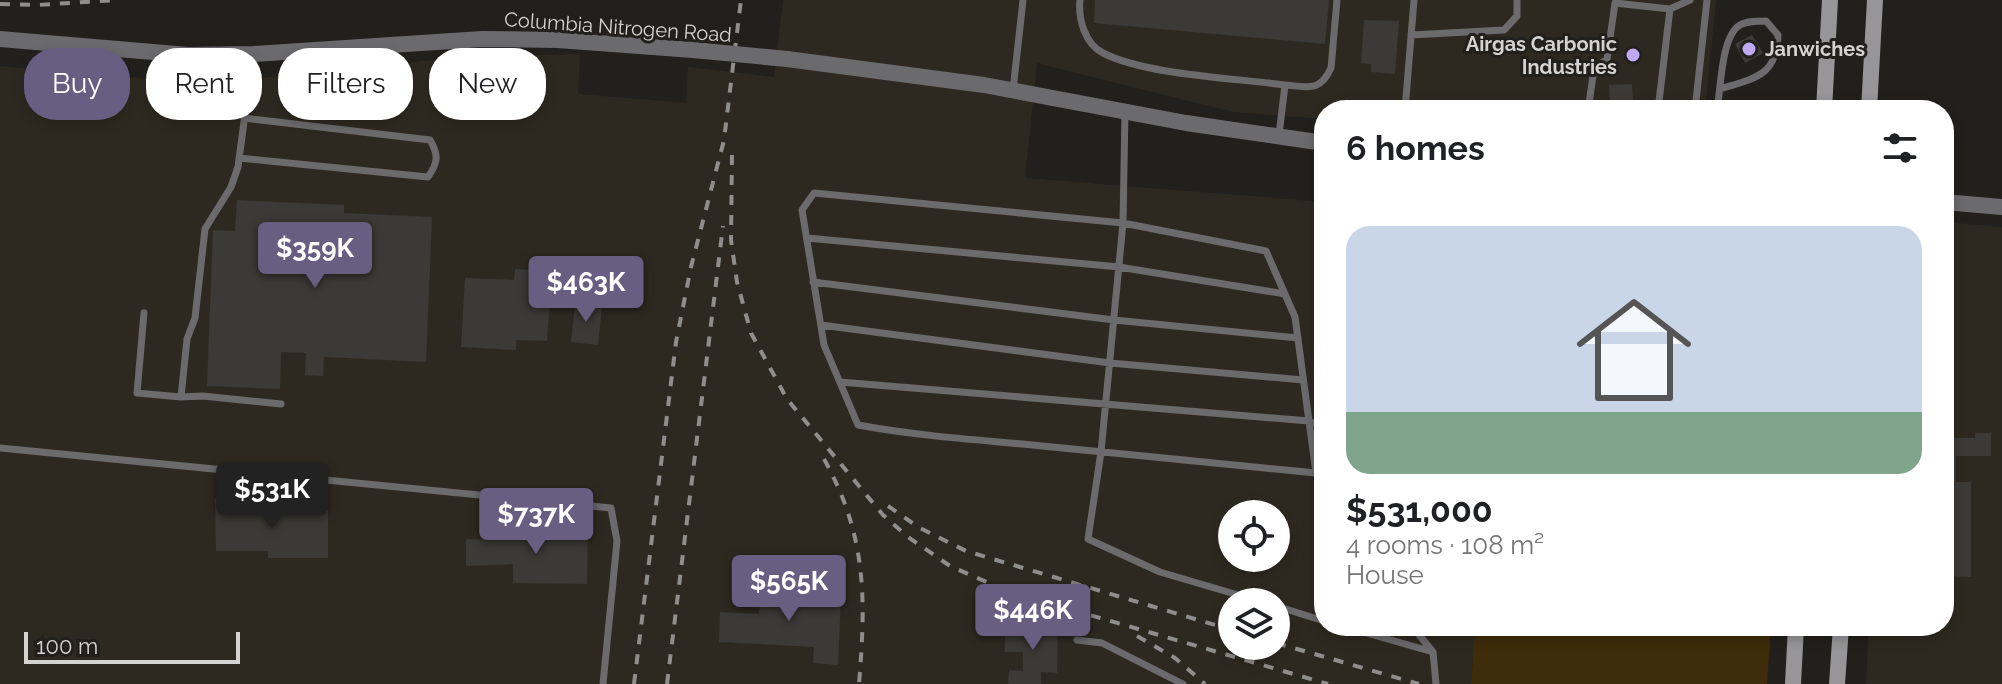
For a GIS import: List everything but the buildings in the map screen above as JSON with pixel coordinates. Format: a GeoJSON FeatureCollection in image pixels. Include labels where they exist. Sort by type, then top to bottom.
{"type":"FeatureCollection","features":[{"type":"Feature","properties":{"kind":"main road"},"geometry":{"type":"LineString","coordinates":[[1825,100],[1830,0]]}},
{"type":"Feature","properties":{"kind":"main road"},"geometry":{"type":"LineString","coordinates":[[1870,100],[1875,0]]}},
{"type":"Feature","properties":{"kind":"main road"},"geometry":{"type":"LineString","coordinates":[[1793,684],[1795,636]]}},
{"type":"Feature","properties":{"kind":"main road"},"geometry":{"type":"LineString","coordinates":[[1837,684],[1840,636]]}},
{"type":"Feature","properties":{"kind":"street","name":"Columbia Nitrogen Road"},"geometry":{"type":"LineString","coordinates":[[0,39],[146,52]]}},
{"type":"Feature","properties":{"kind":"street","name":"Columbia Nitrogen Road"},"geometry":{"type":"LineString","coordinates":[[262,53],[494,39],[558,40],[693,50],[787,59],[1013,90],[1314,142]]}},
{"type":"Feature","properties":{"kind":"street"},"geometry":{"type":"LineString","coordinates":[[1954,203],[2002,207]]}},
{"type":"Feature","properties":{"kind":"lane"},"geometry":{"type":"LineString","coordinates":[[1013,90],[1023,0]]}},
{"type":"Feature","properties":{"kind":"lane"},"geometry":{"type":"LineString","coordinates":[[1080,0],[1079,12],[1084,32],[1101,52],[1144,67],[1312,87],[1320,84],[1331,68],[1337,0]]}},
{"type":"Feature","properties":{"kind":"lane"},"geometry":{"type":"LineString","coordinates":[[1406,100],[1414,0]]}},
{"type":"Feature","properties":{"kind":"lane"},"geometry":{"type":"LineString","coordinates":[[1411,35],[1504,30],[1517,16],[1517,0]]}},
{"type":"Feature","properties":{"kind":"lane"},"geometry":{"type":"LineString","coordinates":[[1589,100],[1594,69],[1607,59],[1615,3],[1639,3],[1670,9],[1690,0]]}},
{"type":"Feature","properties":{"kind":"lane"},"geometry":{"type":"LineString","coordinates":[[1696,100],[1707,0]]}},
{"type":"Feature","properties":{"kind":"lane"},"geometry":{"type":"LineString","coordinates":[[1659,100],[1670,9]]}},
{"type":"Feature","properties":{"kind":"lane"},"geometry":{"type":"LineString","coordinates":[[1718,100],[1726,43],[1731,31],[1743,23],[1766,21],[1778,35],[1778,52],[1772,66],[1758,76],[1720,89]]}},
{"type":"Feature","properties":{"kind":"lane"},"geometry":{"type":"LineString","coordinates":[[1278,137],[1285,85]]}},
{"type":"Feature","properties":{"kind":"lane"},"geometry":{"type":"LineString","coordinates":[[1125,110],[1123,223],[1101,452],[1088,539],[1160,572],[1218,589]]}},
{"type":"Feature","properties":{"kind":"lane"},"geometry":{"type":"LineString","coordinates":[[181,397],[187,339],[195,318],[205,229],[231,187],[239,158],[244,120]]}},
{"type":"Feature","properties":{"kind":"lane"},"geometry":{"type":"LineString","coordinates":[[239,158],[428,177],[437,165],[437,151],[430,140],[262,120]]}},
{"type":"Feature","properties":{"kind":"lane"},"geometry":{"type":"LineString","coordinates":[[1314,458],[1295,317],[1266,251],[1123,223],[814,193],[802,210],[824,345],[858,425],[889,431],[1314,473]]}},
{"type":"Feature","properties":{"kind":"lane"},"geometry":{"type":"LineString","coordinates":[[807,238],[1119,267],[1285,294]]}},
{"type":"Feature","properties":{"kind":"lane"},"geometry":{"type":"LineString","coordinates":[[813,282],[1114,320],[1298,338]]}},
{"type":"Feature","properties":{"kind":"lane"},"geometry":{"type":"LineString","coordinates":[[144,313],[137,393],[281,404]]}},
{"type":"Feature","properties":{"kind":"lane"},"geometry":{"type":"LineString","coordinates":[[821,325],[1110,363],[1303,380]]}},
{"type":"Feature","properties":{"kind":"lane"},"geometry":{"type":"LineString","coordinates":[[840,382],[1314,423]]}},
{"type":"Feature","properties":{"kind":"lane"},"geometry":{"type":"LineString","coordinates":[[0,448],[611,508],[617,541],[603,684]]}},
{"type":"Feature","properties":{"kind":"lane"},"geometry":{"type":"LineString","coordinates":[[1290,610],[1314,618]]}},
{"type":"Feature","properties":{"kind":"lane"},"geometry":{"type":"LineString","coordinates":[[1377,636],[1433,652]]}},
{"type":"Feature","properties":{"kind":"lane"},"geometry":{"type":"LineString","coordinates":[[1420,636],[1433,652],[1436,684]]}},
{"type":"Feature","properties":{"kind":"lane"},"geometry":{"type":"LineString","coordinates":[[1077,640],[1102,643],[1183,684]]}},
{"type":"Feature","properties":{"kind":"shaded area"},"geometry":{"type":"Polygon","coordinates":[[[783,0],[1716,0],[1706,100],[1314,100],[1314,118],[1234,112],[1037,63],[1025,178],[1314,201],[1314,636],[1474,636],[1471,684],[0,684],[0,66],[24,68],[24,120],[130,120],[130,77],[146,79],[146,120],[262,120],[262,78],[278,76],[278,120],[413,120],[413,62],[429,60],[429,120],[546,120],[546,55],[580,54],[578,94],[686,103],[688,67],[774,77],[783,0]]]}},
{"type":"Feature","properties":{"kind":"shaded area"},"geometry":{"type":"Polygon","coordinates":[[[1954,223],[2002,227],[2002,684],[1866,684],[1868,636],[1954,636],[1954,223]]]}},
{"type":"Feature","properties":{"kind":"shaded area"},"geometry":{"type":"Polygon","coordinates":[[[1474,636],[1770,636],[1767,684],[1471,684],[1474,636]]]}},
{"type":"Feature","properties":{"kind":"railway"},"geometry":{"type":"LineString","coordinates":[[0,4],[117,0]]}},
{"type":"Feature","properties":{"kind":"railway"},"geometry":{"type":"LineString","coordinates":[[634,684],[676,342],[691,267],[724,140],[741,0]]}},
{"type":"Feature","properties":{"kind":"railway"},"geometry":{"type":"LineString","coordinates":[[732,155],[731,240],[737,282],[751,333],[787,399],[883,515],[950,566],[1007,591],[1328,684]]}},
{"type":"Feature","properties":{"kind":"railway"},"geometry":{"type":"LineString","coordinates":[[667,684],[723,226]]}},
{"type":"Feature","properties":{"kind":"railway"},"geometry":{"type":"LineString","coordinates":[[824,459],[849,515],[856,542],[863,624],[859,684]]}},
{"type":"Feature","properties":{"kind":"railway"},"geometry":{"type":"LineString","coordinates":[[888,506],[918,527],[966,551],[1218,626]]}},
{"type":"Feature","properties":{"kind":"railway"},"geometry":{"type":"LineString","coordinates":[[1137,636],[1175,658],[1205,684]]}},
{"type":"Feature","properties":{"kind":"railway"},"geometry":{"type":"LineString","coordinates":[[1290,647],[1419,684]]}},
{"type":"Feature","properties":{"kind":"place","name":"Janwiches"},"geometry":{"type":"Point","coordinates":[1749,49]}},
{"type":"Feature","properties":{"kind":"place","name":"Airgas Carbonic Industries"},"geometry":{"type":"Point","coordinates":[1633,55]}}]}
